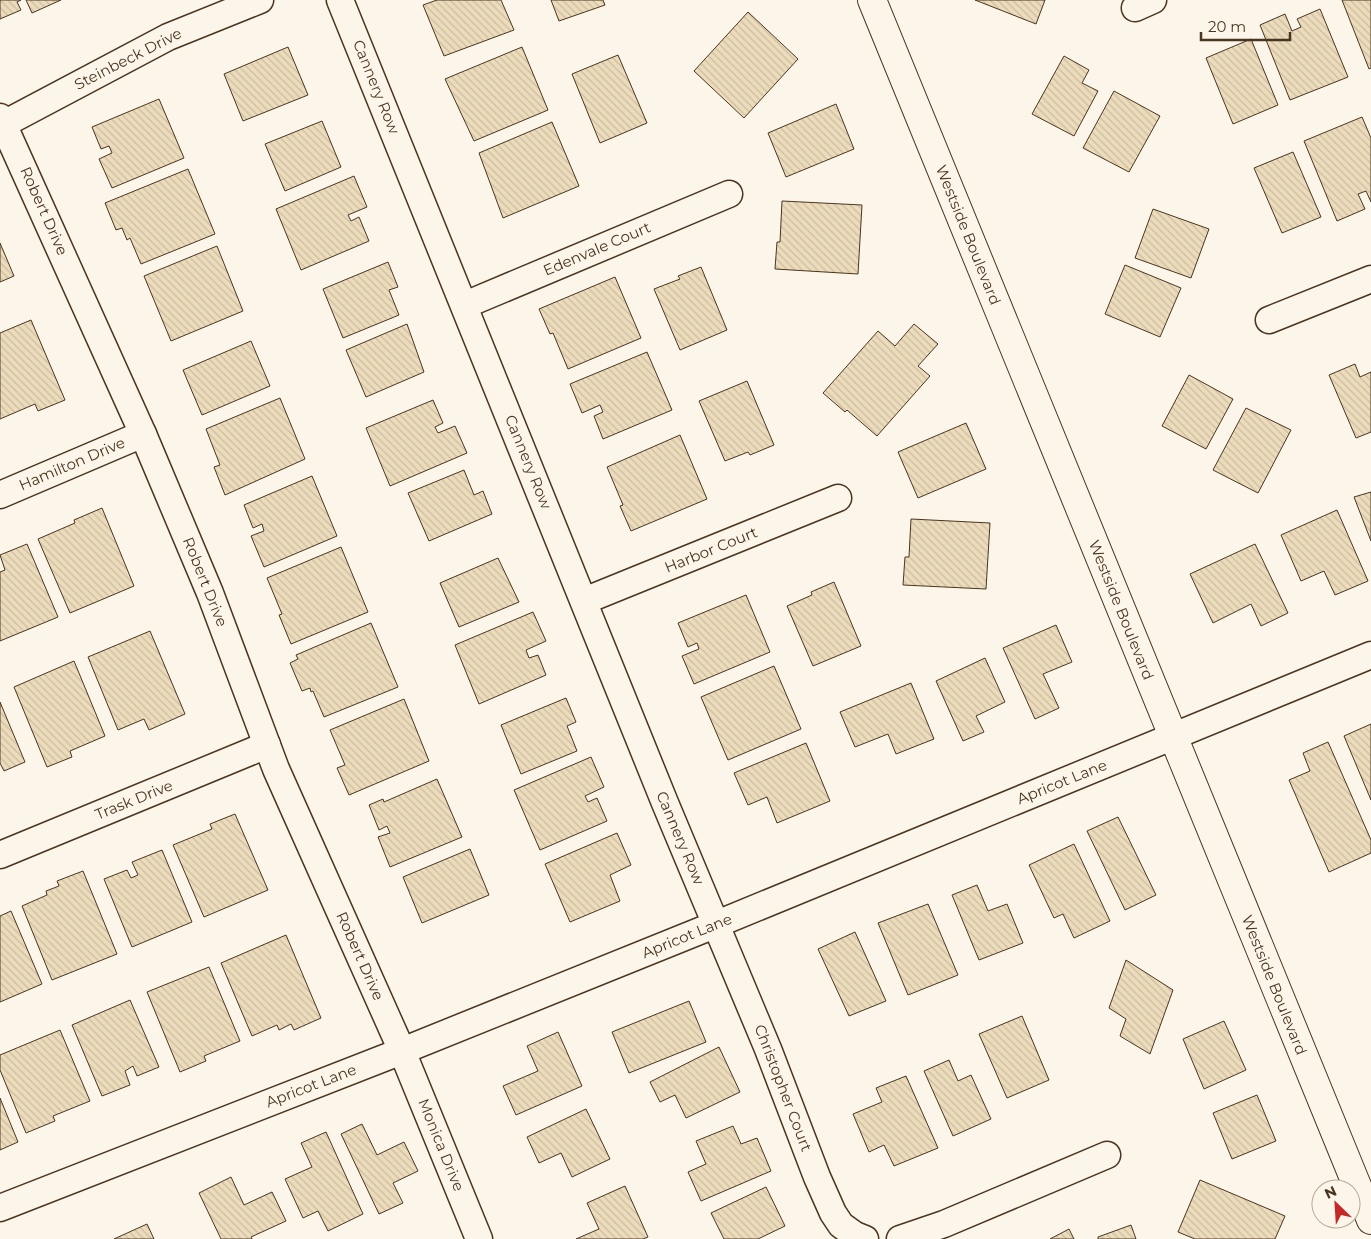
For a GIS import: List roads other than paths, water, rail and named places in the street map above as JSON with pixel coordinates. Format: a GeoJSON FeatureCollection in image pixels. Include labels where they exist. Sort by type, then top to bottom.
{"type":"FeatureCollection","features":[{"type":"Feature","properties":{"kind":"street","name":"Steinbeck Drive"},"geometry":{"type":"LineString","coordinates":[[1,122],[168,37],[260,0]]}},
{"type":"Feature","properties":{"kind":"street","name":"Cannery Row"},"geometry":{"type":"LineString","coordinates":[[340,0],[717,924]]}},
{"type":"Feature","properties":{"kind":"street","name":"Westside Boulevard"},"geometry":{"type":"LineString","coordinates":[[872,0],[1371,1220]]}},
{"type":"Feature","properties":{"kind":"street","name":"Robert Drive"},"geometry":{"type":"LineString","coordinates":[[1,122],[143,434],[210,593],[267,745],[402,1051]]}},
{"type":"Feature","properties":{"kind":"street","name":"Edenvale Court"},"geometry":{"type":"LineString","coordinates":[[464,305],[729,194]]}},
{"type":"Feature","properties":{"kind":"street"},"geometry":{"type":"LineString","coordinates":[[1268,320],[1371,279]]}},
{"type":"Feature","properties":{"kind":"street","name":"Hamilton Drive"},"geometry":{"type":"LineString","coordinates":[[0,494],[143,434]]}},
{"type":"Feature","properties":{"kind":"street","name":"Harbor Court"},"geometry":{"type":"LineString","coordinates":[[584,601],[838,498]]}},
{"type":"Feature","properties":{"kind":"street","name":"Apricot Lane"},"geometry":{"type":"LineString","coordinates":[[0,1208],[402,1051],[717,924],[1371,655]]}},
{"type":"Feature","properties":{"kind":"street","name":"Trask Drive"},"geometry":{"type":"LineString","coordinates":[[0,855],[267,745]]}},
{"type":"Feature","properties":{"kind":"street","name":"Christopher Court"},"geometry":{"type":"LineString","coordinates":[[717,924],[833,1214],[841,1225],[865,1239]]}},
{"type":"Feature","properties":{"kind":"street","name":"Monica Drive"},"geometry":{"type":"LineString","coordinates":[[402,1051],[479,1239]]}},
{"type":"Feature","properties":{"kind":"street"},"geometry":{"type":"LineString","coordinates":[[900,1239],[944,1224],[1107,1155]]}}]}
